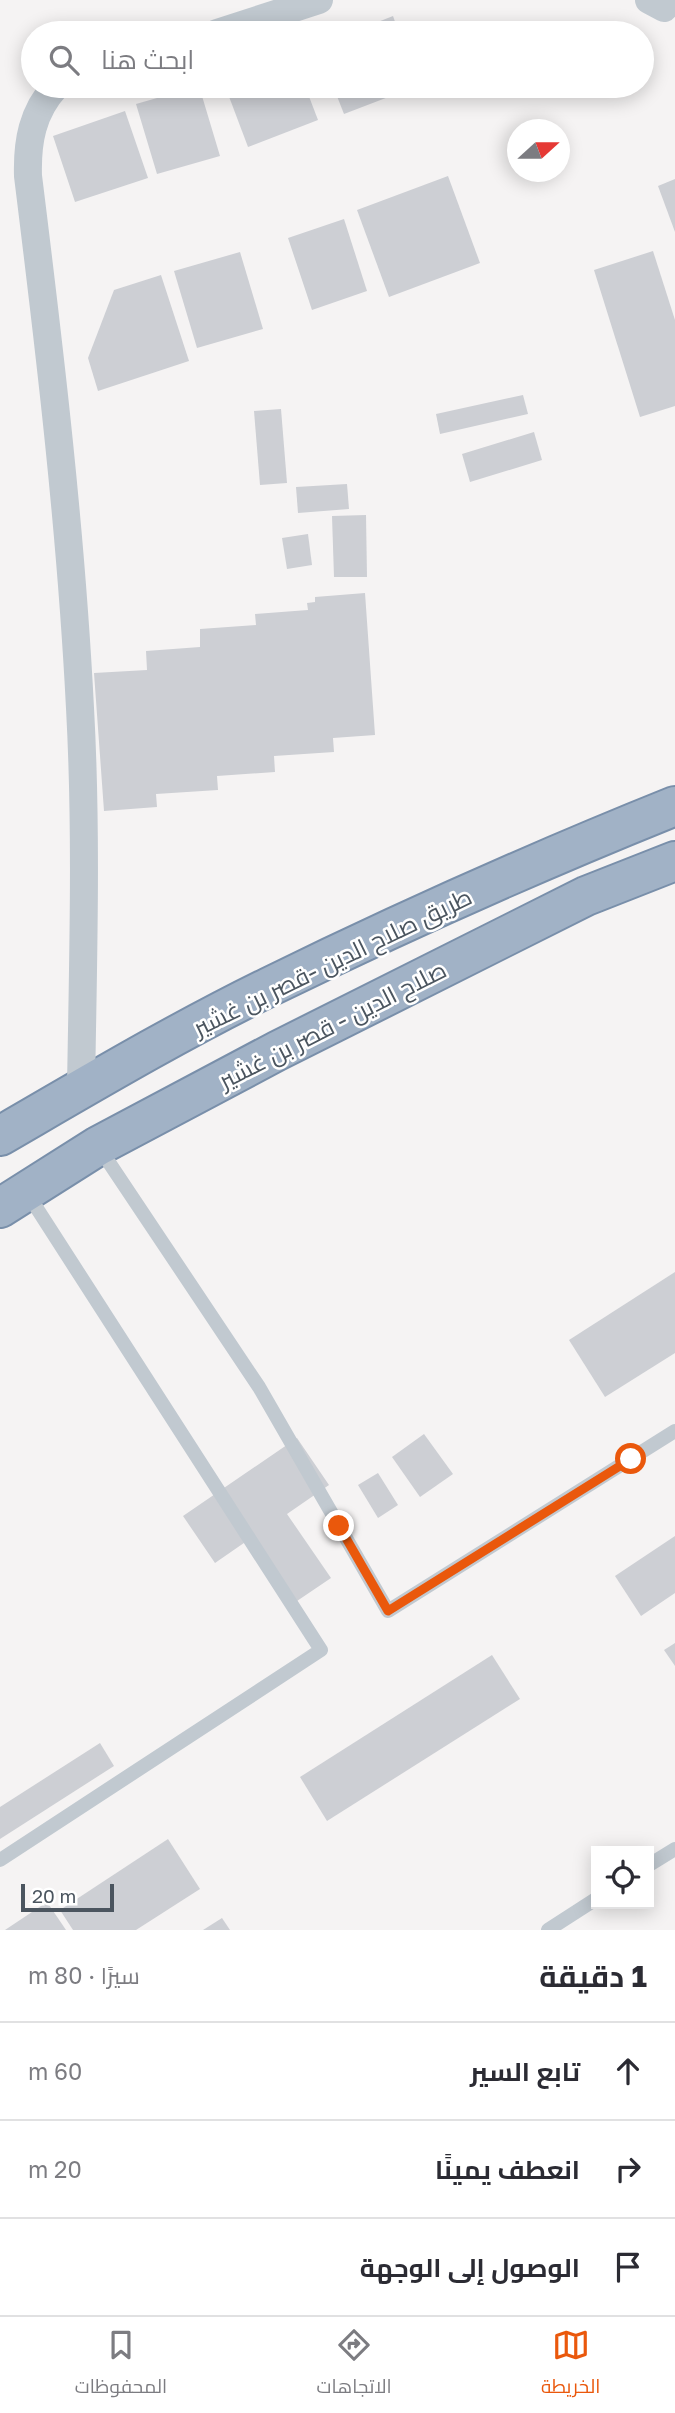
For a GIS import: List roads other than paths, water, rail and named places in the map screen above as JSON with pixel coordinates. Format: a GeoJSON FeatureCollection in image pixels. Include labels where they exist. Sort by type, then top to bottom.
{"type":"FeatureCollection","features":[{"type":"Feature","properties":{"kind":"highway","name":"طريق صلاح الدين -قصر بن غشير"},"geometry":{"type":"LineString","coordinates":[[0,1136],[81,1088],[267,988],[558,853],[675,806]]}},
{"type":"Feature","properties":{"kind":"highway","name":"صلاح الدين - قصر بن غشير"},"geometry":{"type":"LineString","coordinates":[[13,1200],[98,1146],[277,1051],[574,902],[675,861]]}},
{"type":"Feature","properties":{"kind":"street"},"geometry":{"type":"LineString","coordinates":[[254,21],[319,0]]}},
{"type":"Feature","properties":{"kind":"street"},"geometry":{"type":"LineString","coordinates":[[45,98],[31,130],[27,151],[27,176],[49,343],[66,509],[80,707],[85,851],[81,1088]]}},
{"type":"Feature","properties":{"kind":"lane"},"geometry":{"type":"LineString","coordinates":[[98,1146],[260,1387],[388,1611],[675,1431]]}},
{"type":"Feature","properties":{"kind":"lane"},"geometry":{"type":"LineString","coordinates":[[0,1860],[321,1650],[13,1200]]}},
{"type":"Feature","properties":{"kind":"lane"},"geometry":{"type":"LineString","coordinates":[[654,1863],[675,1849]]}},
{"type":"Feature","properties":{"kind":"lane"},"geometry":{"type":"LineString","coordinates":[[548,1930],[591,1902]]}}]}
